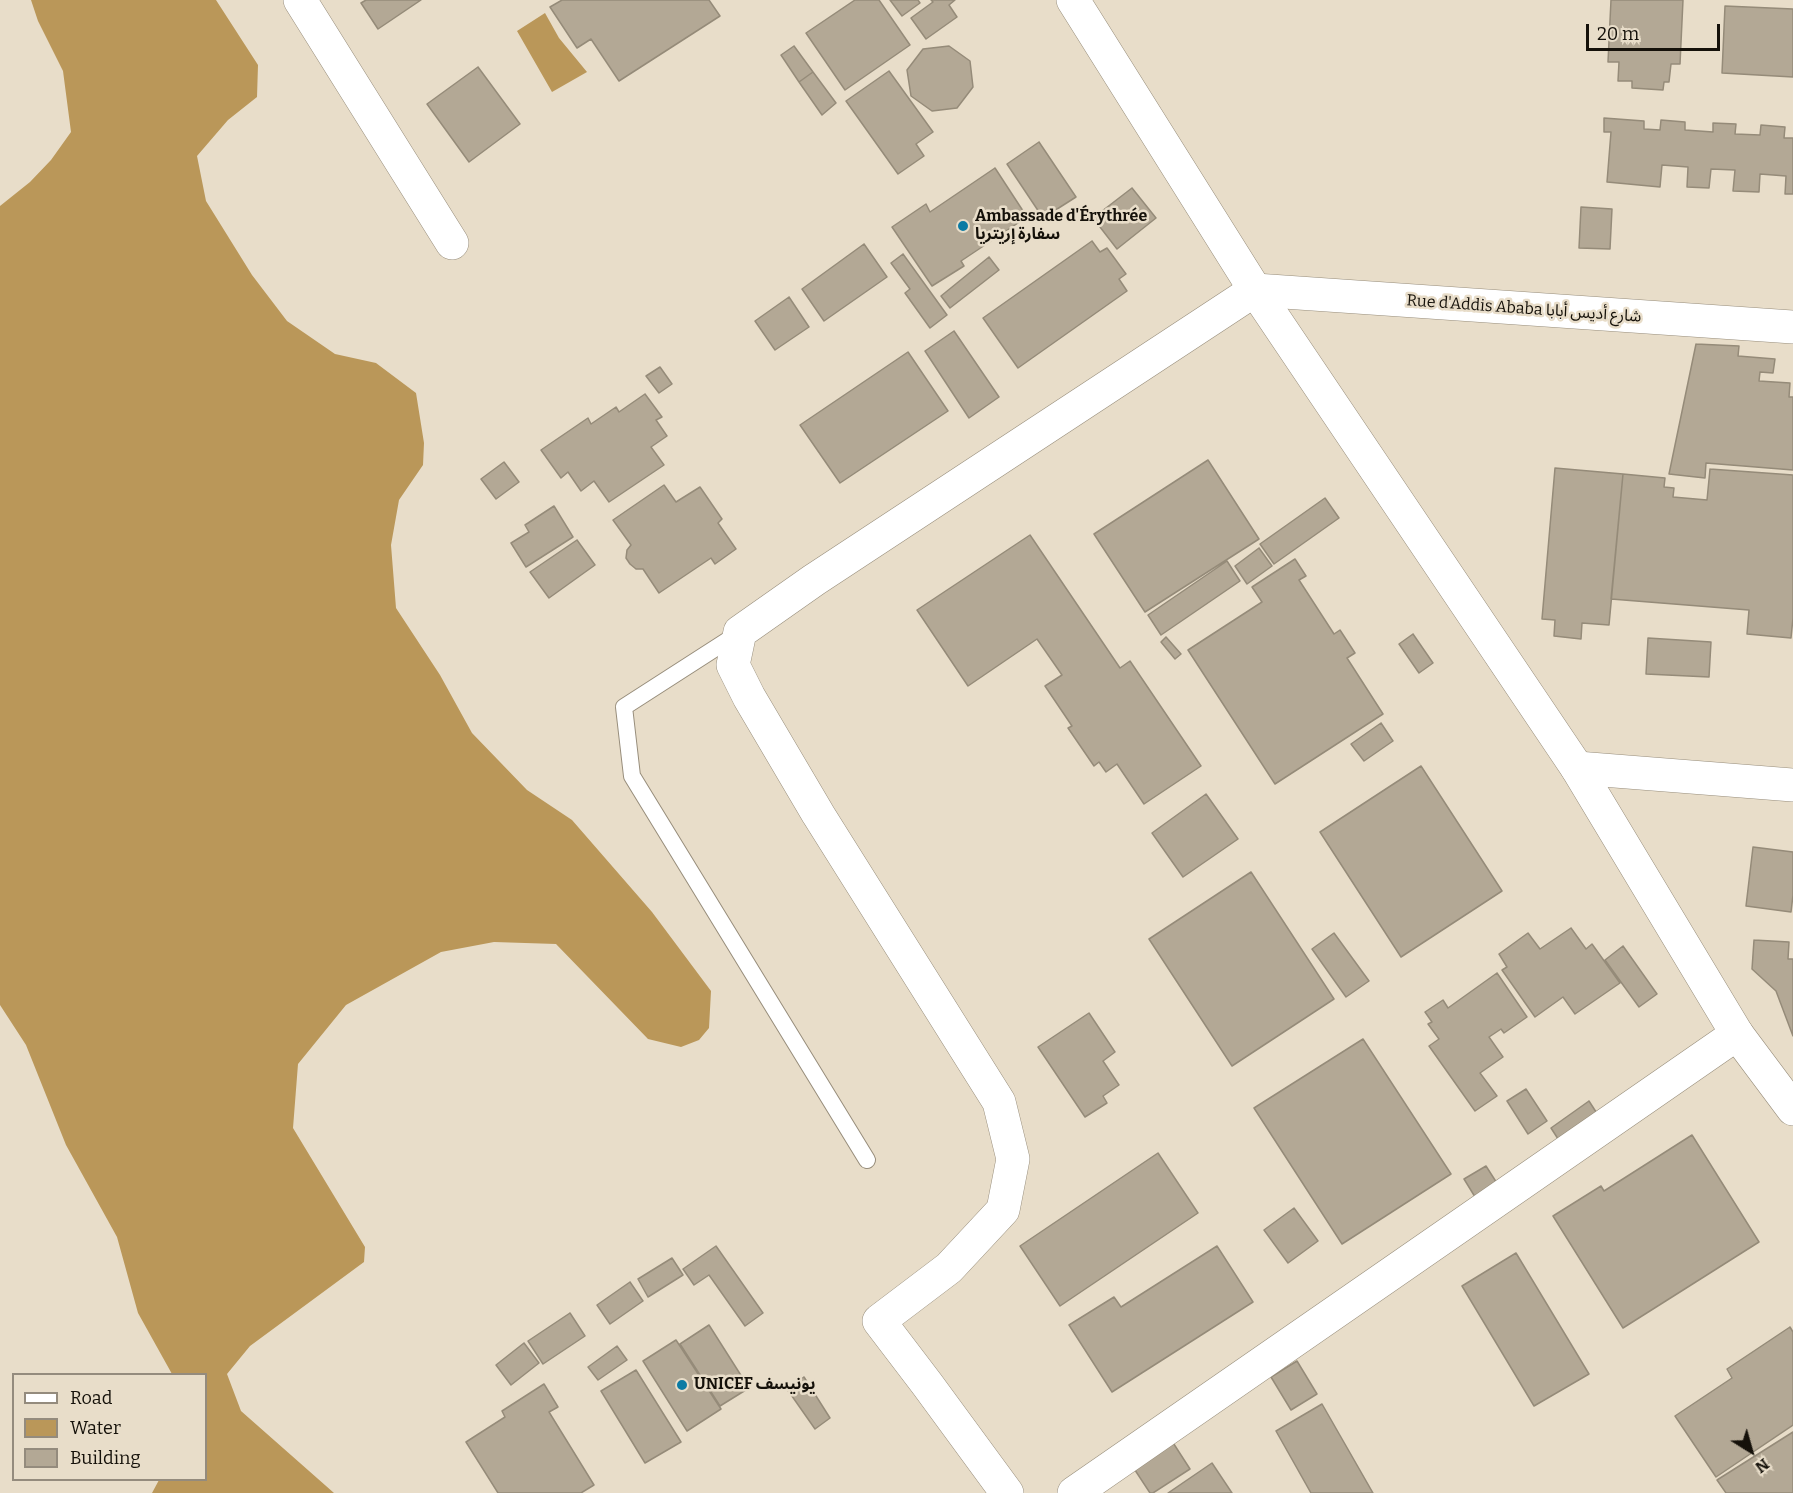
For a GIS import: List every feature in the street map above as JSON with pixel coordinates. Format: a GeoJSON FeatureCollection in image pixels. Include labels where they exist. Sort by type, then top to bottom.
{"type":"FeatureCollection","features":[{"type":"Feature","properties":{"kind":"street"},"geometry":{"type":"LineString","coordinates":[[300,0],[452,243]]}},
{"type":"Feature","properties":{"kind":"street"},"geometry":{"type":"LineString","coordinates":[[1073,0],[1255,290],[1577,768],[1737,1034],[1793,1109]]}},
{"type":"Feature","properties":{"kind":"street"},"geometry":{"type":"LineString","coordinates":[[1007,1493],[879,1321],[949,1268],[1003,1210],[1012,1159],[999,1102],[825,824],[749,697],[733,664],[740,632],[814,580],[1255,290]]}},
{"type":"Feature","properties":{"kind":"street","name":"Rue d'Addis Ababa شارع أديس أبابا"},"geometry":{"type":"LineString","coordinates":[[1255,290],[1793,327]]}},
{"type":"Feature","properties":{"kind":"street"},"geometry":{"type":"LineString","coordinates":[[1577,768],[1793,785]]}},
{"type":"Feature","properties":{"kind":"street"},"geometry":{"type":"LineString","coordinates":[[1074,1493],[1737,1034]]}},
{"type":"Feature","properties":{"kind":"lane"},"geometry":{"type":"LineString","coordinates":[[740,632],[624,707],[632,776],[867,1160]]}},
{"type":"Feature","properties":{"kind":"water"},"geometry":{"type":"Polygon","coordinates":[[[31,0],[216,0],[258,65],[257,97],[228,120],[197,156],[206,201],[252,275],[287,321],[335,354],[376,363],[416,393],[424,443],[423,465],[399,500],[391,545],[396,608],[440,675],[472,733],[527,790],[572,820],[652,912],[711,991],[709,1028],[699,1040],[681,1047],[648,1039],[556,944],[494,942],[441,952],[346,1005],[298,1064],[293,1128],[365,1247],[364,1262],[250,1346],[227,1374],[241,1411],[334,1493],[152,1493],[158,1481],[207,1481],[207,1373],[171,1373],[138,1313],[117,1237],[66,1145],[26,1045],[0,1005],[0,206],[30,182],[51,160],[71,132],[63,71],[38,21],[31,0]]]}},
{"type":"Feature","properties":{"kind":"water"},"geometry":{"type":"Polygon","coordinates":[[[545,13],[559,38],[587,72],[552,92],[517,31],[545,13]]]}},
{"type":"Feature","properties":{"kind":"building"},"geometry":{"type":"Polygon","coordinates":[[[366,0],[421,0],[378,29],[361,3],[366,0]]]}},
{"type":"Feature","properties":{"kind":"building"},"geometry":{"type":"Polygon","coordinates":[[[562,0],[709,0],[720,16],[619,81],[591,39],[577,48],[550,7],[562,0]]]}},
{"type":"Feature","properties":{"kind":"building"},"geometry":{"type":"Polygon","coordinates":[[[855,0],[879,0],[910,45],[845,90],[806,33],[855,0]]]}},
{"type":"Feature","properties":{"kind":"building"},"geometry":{"type":"Polygon","coordinates":[[[890,0],[918,0],[920,3],[902,16],[890,0]]]}},
{"type":"Feature","properties":{"kind":"building"},"geometry":{"type":"Polygon","coordinates":[[[931,0],[955,0],[949,5],[957,17],[926,39],[911,18],[933,2],[931,0]]]}},
{"type":"Feature","properties":{"kind":"building"},"geometry":{"type":"Polygon","coordinates":[[[1611,0],[1683,0],[1680,64],[1671,64],[1669,82],[1664,82],[1663,90],[1632,88],[1632,81],[1618,81],[1619,62],[1608,62],[1611,0]]]}},
{"type":"Feature","properties":{"kind":"building"},"geometry":{"type":"Polygon","coordinates":[[[1725,6],[1793,9],[1793,77],[1722,73],[1725,6]]]}},
{"type":"Feature","properties":{"kind":"building"},"geometry":{"type":"Polygon","coordinates":[[[794,46],[813,72],[799,82],[781,55],[794,46]]]}},
{"type":"Feature","properties":{"kind":"building"},"geometry":{"type":"Polygon","coordinates":[[[949,46],[970,61],[973,87],[957,108],[932,111],[911,96],[907,70],[923,49],[949,46]]]}},
{"type":"Feature","properties":{"kind":"building"},"geometry":{"type":"Polygon","coordinates":[[[478,67],[520,124],[469,162],[427,104],[478,67]]]}},
{"type":"Feature","properties":{"kind":"building"},"geometry":{"type":"Polygon","coordinates":[[[889,71],[933,132],[916,144],[924,156],[898,174],[846,101],[889,71]]]}},
{"type":"Feature","properties":{"kind":"building"},"geometry":{"type":"Polygon","coordinates":[[[813,72],[836,103],[822,115],[799,82],[813,72]]]}},
{"type":"Feature","properties":{"kind":"building"},"geometry":{"type":"Polygon","coordinates":[[[1604,118],[1644,121],[1644,129],[1660,130],[1661,120],[1685,122],[1685,130],[1713,132],[1713,123],[1736,124],[1735,134],[1760,135],[1761,125],[1785,127],[1784,138],[1793,138],[1793,194],[1785,194],[1786,176],[1760,174],[1759,192],[1733,191],[1735,170],[1711,169],[1709,188],[1687,187],[1688,167],[1662,165],[1660,187],[1607,182],[1611,132],[1604,132],[1604,118]]]}},
{"type":"Feature","properties":{"kind":"building"},"geometry":{"type":"Polygon","coordinates":[[[1039,142],[1076,197],[1043,218],[1007,164],[1039,142]]]}},
{"type":"Feature","properties":{"kind":"building"},"geometry":{"type":"Polygon","coordinates":[[[995,168],[1027,217],[961,261],[964,266],[932,286],[892,227],[926,204],[930,212],[995,168]]]}},
{"type":"Feature","properties":{"kind":"building"},"geometry":{"type":"Polygon","coordinates":[[[1132,188],[1156,218],[1117,249],[1093,218],[1132,188]]]}},
{"type":"Feature","properties":{"kind":"building"},"geometry":{"type":"Polygon","coordinates":[[[1581,207],[1612,209],[1610,249],[1579,248],[1581,207]]]}},
{"type":"Feature","properties":{"kind":"building"},"geometry":{"type":"Polygon","coordinates":[[[1092,241],[1100,252],[1107,248],[1126,274],[1119,279],[1127,291],[1018,368],[983,318],[1092,241]]]}},
{"type":"Feature","properties":{"kind":"building"},"geometry":{"type":"Polygon","coordinates":[[[864,244],[887,277],[824,321],[802,289],[864,244]]]}},
{"type":"Feature","properties":{"kind":"building"},"geometry":{"type":"Polygon","coordinates":[[[903,254],[947,315],[930,328],[905,293],[910,289],[891,263],[903,254]]]}},
{"type":"Feature","properties":{"kind":"building"},"geometry":{"type":"Polygon","coordinates":[[[989,257],[999,270],[950,308],[941,296],[989,257]]]}},
{"type":"Feature","properties":{"kind":"building"},"geometry":{"type":"Polygon","coordinates":[[[789,297],[809,327],[775,350],[755,321],[789,297]]]}},
{"type":"Feature","properties":{"kind":"building"},"geometry":{"type":"Polygon","coordinates":[[[954,331],[999,397],[969,418],[925,351],[954,331]]]}},
{"type":"Feature","properties":{"kind":"building"},"geometry":{"type":"Polygon","coordinates":[[[1696,344],[1739,346],[1738,356],[1775,359],[1773,373],[1760,372],[1759,381],[1790,383],[1789,397],[1793,397],[1793,470],[1706,463],[1705,478],[1669,474],[1696,344]]]}},
{"type":"Feature","properties":{"kind":"building"},"geometry":{"type":"Polygon","coordinates":[[[908,352],[948,411],[840,483],[800,425],[908,352]]]}},
{"type":"Feature","properties":{"kind":"building"},"geometry":{"type":"Polygon","coordinates":[[[660,367],[672,384],[659,393],[646,376],[660,367]]]}},
{"type":"Feature","properties":{"kind":"building"},"geometry":{"type":"Polygon","coordinates":[[[645,394],[662,417],[656,420],[667,436],[651,447],[664,465],[609,502],[594,481],[581,491],[568,472],[561,478],[541,450],[588,418],[591,424],[616,407],[619,412],[645,394]]]}},
{"type":"Feature","properties":{"kind":"building"},"geometry":{"type":"Polygon","coordinates":[[[1208,460],[1259,539],[1145,612],[1094,534],[1208,460]]]}},
{"type":"Feature","properties":{"kind":"building"},"geometry":{"type":"Polygon","coordinates":[[[504,462],[519,482],[496,499],[481,479],[504,462]]]}},
{"type":"Feature","properties":{"kind":"building"},"geometry":{"type":"Polygon","coordinates":[[[1555,468],[1623,474],[1609,625],[1582,623],[1581,639],[1554,636],[1555,620],[1542,619],[1555,468]]]}},
{"type":"Feature","properties":{"kind":"building"},"geometry":{"type":"Polygon","coordinates":[[[1710,469],[1793,475],[1791,638],[1747,634],[1749,610],[1611,599],[1623,474],[1665,478],[1664,487],[1674,488],[1673,497],[1707,500],[1710,469]]]}},
{"type":"Feature","properties":{"kind":"building"},"geometry":{"type":"Polygon","coordinates":[[[664,485],[676,502],[700,487],[722,519],[718,523],[736,549],[715,564],[711,558],[659,593],[643,569],[636,569],[626,558],[627,550],[631,545],[613,520],[664,485]]]}},
{"type":"Feature","properties":{"kind":"building"},"geometry":{"type":"Polygon","coordinates":[[[1325,498],[1339,518],[1274,564],[1260,544],[1325,498]]]}},
{"type":"Feature","properties":{"kind":"building"},"geometry":{"type":"Polygon","coordinates":[[[554,506],[573,537],[526,567],[511,543],[529,532],[525,525],[554,506]]]}},
{"type":"Feature","properties":{"kind":"building"},"geometry":{"type":"Polygon","coordinates":[[[1030,535],[1120,668],[1130,661],[1201,766],[1144,804],[1117,764],[1106,772],[1099,762],[1094,766],[1068,728],[1072,726],[1045,686],[1062,675],[1037,639],[968,686],[917,610],[1030,535]]]}},
{"type":"Feature","properties":{"kind":"building"},"geometry":{"type":"Polygon","coordinates":[[[577,540],[595,565],[549,598],[530,572],[577,540]]]}},
{"type":"Feature","properties":{"kind":"building"},"geometry":{"type":"Polygon","coordinates":[[[1259,548],[1272,566],[1247,584],[1235,566],[1259,548]]]}},
{"type":"Feature","properties":{"kind":"building"},"geometry":{"type":"Polygon","coordinates":[[[1295,559],[1306,576],[1299,580],[1334,634],[1340,630],[1355,653],[1347,658],[1383,714],[1275,784],[1188,650],[1262,602],[1252,587],[1295,559]]]}},
{"type":"Feature","properties":{"kind":"building"},"geometry":{"type":"Polygon","coordinates":[[[1227,561],[1240,581],[1161,635],[1148,615],[1227,561]]]}},
{"type":"Feature","properties":{"kind":"building"},"geometry":{"type":"Polygon","coordinates":[[[1413,634],[1433,663],[1419,673],[1399,644],[1413,634]]]}},
{"type":"Feature","properties":{"kind":"building"},"geometry":{"type":"Polygon","coordinates":[[[1166,637],[1181,654],[1175,659],[1161,642],[1166,637]]]}},
{"type":"Feature","properties":{"kind":"building"},"geometry":{"type":"Polygon","coordinates":[[[1648,638],[1711,642],[1709,677],[1646,674],[1648,638]]]}},
{"type":"Feature","properties":{"kind":"building"},"geometry":{"type":"Polygon","coordinates":[[[1381,723],[1393,741],[1364,761],[1351,744],[1381,723]]]}},
{"type":"Feature","properties":{"kind":"building"},"geometry":{"type":"Polygon","coordinates":[[[1421,766],[1502,891],[1401,957],[1320,832],[1421,766]]]}},
{"type":"Feature","properties":{"kind":"building"},"geometry":{"type":"Polygon","coordinates":[[[1206,794],[1238,839],[1183,877],[1152,833],[1206,794]]]}},
{"type":"Feature","properties":{"kind":"building"},"geometry":{"type":"Polygon","coordinates":[[[1753,847],[1793,852],[1791,912],[1746,906],[1753,847]]]}},
{"type":"Feature","properties":{"kind":"building"},"geometry":{"type":"Polygon","coordinates":[[[1251,872],[1334,999],[1232,1066],[1149,939],[1251,872]]]}},
{"type":"Feature","properties":{"kind":"building"},"geometry":{"type":"Polygon","coordinates":[[[1571,928],[1586,949],[1592,944],[1620,983],[1575,1014],[1563,997],[1535,1017],[1502,970],[1507,967],[1499,954],[1528,933],[1540,949],[1571,928]]]}},
{"type":"Feature","properties":{"kind":"building"},"geometry":{"type":"Polygon","coordinates":[[[1334,933],[1369,981],[1346,997],[1312,949],[1334,933]]]}},
{"type":"Feature","properties":{"kind":"building"},"geometry":{"type":"Polygon","coordinates":[[[1754,940],[1789,942],[1788,959],[1793,959],[1793,1036],[1776,991],[1752,969],[1754,940]]]}},
{"type":"Feature","properties":{"kind":"building"},"geometry":{"type":"Polygon","coordinates":[[[1623,946],[1657,994],[1639,1007],[1605,960],[1623,946]]]}},
{"type":"Feature","properties":{"kind":"building"},"geometry":{"type":"Polygon","coordinates":[[[1497,973],[1527,1017],[1504,1033],[1501,1029],[1489,1037],[1503,1057],[1480,1073],[1497,1096],[1475,1111],[1429,1046],[1439,1039],[1428,1024],[1432,1022],[1425,1012],[1443,1000],[1448,1008],[1497,973]]]}},
{"type":"Feature","properties":{"kind":"building"},"geometry":{"type":"Polygon","coordinates":[[[1089,1013],[1115,1052],[1103,1061],[1119,1085],[1103,1096],[1107,1103],[1085,1117],[1038,1047],[1089,1013]]]}},
{"type":"Feature","properties":{"kind":"building"},"geometry":{"type":"Polygon","coordinates":[[[1363,1039],[1451,1174],[1342,1244],[1254,1108],[1363,1039]]]}},
{"type":"Feature","properties":{"kind":"building"},"geometry":{"type":"Polygon","coordinates":[[[1526,1089],[1547,1121],[1528,1134],[1507,1101],[1526,1089]]]}},
{"type":"Feature","properties":{"kind":"building"},"geometry":{"type":"Polygon","coordinates":[[[1589,1101],[1598,1115],[1560,1142],[1551,1128],[1589,1101]]]}},
{"type":"Feature","properties":{"kind":"building"},"geometry":{"type":"Polygon","coordinates":[[[1692,1135],[1759,1242],[1623,1328],[1553,1216],[1601,1186],[1604,1191],[1692,1135]]]}},
{"type":"Feature","properties":{"kind":"building"},"geometry":{"type":"Polygon","coordinates":[[[1158,1153],[1198,1213],[1060,1306],[1020,1246],[1158,1153]]]}},
{"type":"Feature","properties":{"kind":"building"},"geometry":{"type":"Polygon","coordinates":[[[1486,1166],[1502,1191],[1480,1205],[1464,1179],[1486,1166]]]}},
{"type":"Feature","properties":{"kind":"building"},"geometry":{"type":"Polygon","coordinates":[[[1294,1208],[1318,1241],[1288,1263],[1264,1230],[1294,1208]]]}},
{"type":"Feature","properties":{"kind":"building"},"geometry":{"type":"Polygon","coordinates":[[[716,1246],[763,1313],[745,1326],[709,1275],[694,1285],[683,1269],[716,1246]]]}},
{"type":"Feature","properties":{"kind":"building"},"geometry":{"type":"Polygon","coordinates":[[[1217,1246],[1253,1302],[1112,1392],[1069,1325],[1114,1297],[1121,1307],[1217,1246]]]}},
{"type":"Feature","properties":{"kind":"building"},"geometry":{"type":"Polygon","coordinates":[[[1516,1253],[1589,1374],[1534,1406],[1462,1286],[1516,1253]]]}},
{"type":"Feature","properties":{"kind":"building"},"geometry":{"type":"Polygon","coordinates":[[[672,1258],[683,1275],[648,1297],[638,1279],[672,1258]]]}},
{"type":"Feature","properties":{"kind":"building"},"geometry":{"type":"Polygon","coordinates":[[[630,1282],[643,1301],[610,1324],[597,1305],[630,1282]]]}},
{"type":"Feature","properties":{"kind":"building"},"geometry":{"type":"Polygon","coordinates":[[[570,1313],[585,1336],[543,1364],[528,1341],[570,1313]]]}},
{"type":"Feature","properties":{"kind":"building"},"geometry":{"type":"Polygon","coordinates":[[[709,1325],[749,1388],[720,1406],[680,1344],[709,1325]]]}},
{"type":"Feature","properties":{"kind":"building"},"geometry":{"type":"Polygon","coordinates":[[[1790,1327],[1793,1332],[1793,1425],[1716,1477],[1675,1416],[1732,1378],[1727,1369],[1790,1327]]]}},
{"type":"Feature","properties":{"kind":"building","name":"UNICEF يونيسف"},"geometry":{"type":"Polygon","coordinates":[[[676,1340],[721,1409],[687,1431],[643,1361],[676,1340]]]}},
{"type":"Feature","properties":{"kind":"building"},"geometry":{"type":"Polygon","coordinates":[[[524,1343],[539,1363],[511,1385],[496,1365],[524,1343]]]}},
{"type":"Feature","properties":{"kind":"building"},"geometry":{"type":"Polygon","coordinates":[[[617,1346],[627,1360],[598,1380],[588,1367],[617,1346]]]}},
{"type":"Feature","properties":{"kind":"building"},"geometry":{"type":"Polygon","coordinates":[[[1297,1361],[1317,1394],[1291,1410],[1271,1377],[1297,1361]]]}},
{"type":"Feature","properties":{"kind":"building"},"geometry":{"type":"Polygon","coordinates":[[[636,1370],[681,1442],[645,1463],[601,1391],[636,1370]]]}},
{"type":"Feature","properties":{"kind":"building"},"geometry":{"type":"Polygon","coordinates":[[[804,1377],[830,1418],[815,1429],[787,1389],[804,1377]]]}},
{"type":"Feature","properties":{"kind":"building"},"geometry":{"type":"Polygon","coordinates":[[[544,1384],[558,1407],[549,1412],[594,1485],[581,1493],[498,1493],[466,1442],[505,1417],[502,1411],[544,1384]]]}},
{"type":"Feature","properties":{"kind":"building"},"geometry":{"type":"Polygon","coordinates":[[[1322,1404],[1373,1493],[1311,1493],[1276,1431],[1322,1404]]]}},
{"type":"Feature","properties":{"kind":"building"},"geometry":{"type":"Polygon","coordinates":[[[1793,1432],[1793,1493],[1726,1493],[1717,1480],[1793,1432]]]}},
{"type":"Feature","properties":{"kind":"building"},"geometry":{"type":"Polygon","coordinates":[[[1170,1438],[1190,1469],[1150,1493],[1131,1464],[1170,1438]]]}},
{"type":"Feature","properties":{"kind":"building"},"geometry":{"type":"Polygon","coordinates":[[[1212,1463],[1232,1493],[1168,1493],[1212,1463]]]}},
{"type":"Feature","properties":{"kind":"place","name":"Ambassade d'Érythrée سفارة إريتريا"},"geometry":{"type":"Point","coordinates":[963,226]}},
{"type":"Feature","properties":{"kind":"place","name":"UNICEF يونيسف"},"geometry":{"type":"Point","coordinates":[682,1385]}}]}
